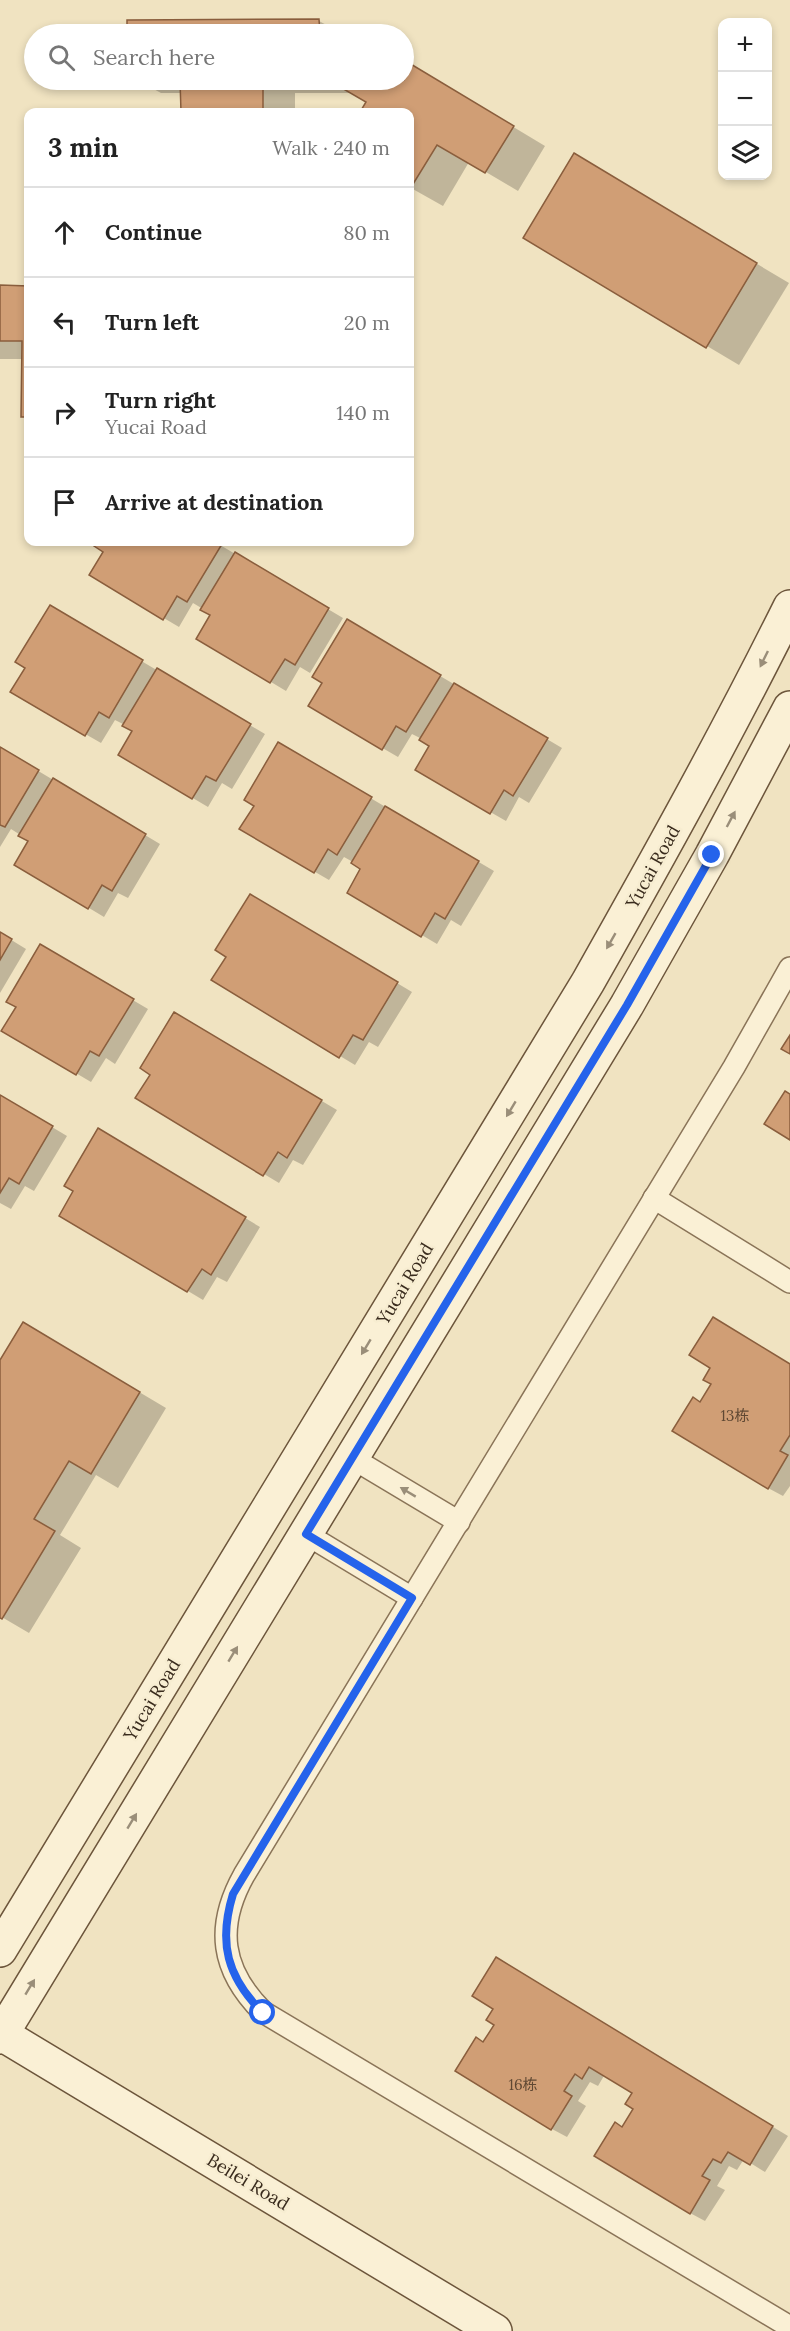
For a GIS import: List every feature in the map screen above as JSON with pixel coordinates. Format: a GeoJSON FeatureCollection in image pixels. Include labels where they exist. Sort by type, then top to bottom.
{"type":"FeatureCollection","features":[{"type":"Feature","properties":{"kind":"street","name":"Yucai Road"},"geometry":{"type":"LineString","coordinates":[[0,1950],[588,982],[672,834],[753,683],[790,607]]}},
{"type":"Feature","properties":{"kind":"street"},"geometry":{"type":"LineString","coordinates":[[1,2035],[627,1005],[712,855],[790,708]]}},
{"type":"Feature","properties":{"kind":"street","name":"Beilei Road"},"geometry":{"type":"LineString","coordinates":[[1,2035],[495,2331]]}},
{"type":"Feature","properties":{"kind":"lane"},"geometry":{"type":"LineString","coordinates":[[790,968],[734,1067],[233,1894],[227,1915],[225,1937],[228,1958],[236,1979],[247,1997],[263,2013],[790,2327]]}},
{"type":"Feature","properties":{"kind":"lane"},"geometry":{"type":"LineString","coordinates":[[654,1198],[790,1282]]}},
{"type":"Feature","properties":{"kind":"lane"},"geometry":{"type":"LineString","coordinates":[[352,1458],[459,1522]]}},
{"type":"Feature","properties":{"kind":"lane"},"geometry":{"type":"LineString","coordinates":[[306,1534],[412,1598]]}},
{"type":"Feature","properties":{"kind":"building"},"geometry":{"type":"Polygon","coordinates":[[[319,19],[319,24],[127,24],[127,20],[319,19]]]}},
{"type":"Feature","properties":{"kind":"building"},"geometry":{"type":"Polygon","coordinates":[[[414,66],[514,126],[485,173],[437,145],[414,182],[414,108],[362,108],[366,102],[345,90],[414,90],[414,66]]]}},
{"type":"Feature","properties":{"kind":"building"},"geometry":{"type":"Polygon","coordinates":[[[180,90],[263,90],[263,108],[181,108],[180,90]]]}},
{"type":"Feature","properties":{"kind":"building"},"geometry":{"type":"Polygon","coordinates":[[[574,153],[757,263],[706,348],[523,238],[574,153]]]}},
{"type":"Feature","properties":{"kind":"building"},"geometry":{"type":"Polygon","coordinates":[[[0,285],[24,286],[24,417],[21,417],[22,341],[0,341],[0,285]]]}},
{"type":"Feature","properties":{"kind":"building"},"geometry":{"type":"Polygon","coordinates":[[[94,546],[221,546],[187,602],[177,596],[163,620],[89,575],[103,552],[94,546]]]}},
{"type":"Feature","properties":{"kind":"building"},"geometry":{"type":"Polygon","coordinates":[[[235,552],[329,608],[295,665],[285,659],[270,683],[196,639],[210,615],[200,610],[235,552]]]}},
{"type":"Feature","properties":{"kind":"building"},"geometry":{"type":"Polygon","coordinates":[[[50,605],[143,660],[109,718],[99,712],[85,736],[10,692],[25,668],[15,662],[50,605]]]}},
{"type":"Feature","properties":{"kind":"building"},"geometry":{"type":"Polygon","coordinates":[[[347,619],[441,675],[406,732],[396,726],[382,750],[308,706],[322,683],[312,677],[347,619]]]}},
{"type":"Feature","properties":{"kind":"building"},"geometry":{"type":"Polygon","coordinates":[[[157,668],[251,724],[216,781],[206,776],[192,799],[118,755],[132,731],[122,726],[157,668]]]}},
{"type":"Feature","properties":{"kind":"building"},"geometry":{"type":"Polygon","coordinates":[[[454,683],[548,738],[513,796],[504,790],[490,814],[415,770],[429,746],[419,740],[454,683]]]}},
{"type":"Feature","properties":{"kind":"building"},"geometry":{"type":"Polygon","coordinates":[[[278,742],[372,797],[337,855],[328,849],[314,873],[239,829],[254,806],[244,800],[278,742]]]}},
{"type":"Feature","properties":{"kind":"building"},"geometry":{"type":"Polygon","coordinates":[[[0,747],[39,770],[5,827],[0,825],[0,747]]]}},
{"type":"Feature","properties":{"kind":"building"},"geometry":{"type":"Polygon","coordinates":[[[53,778],[146,834],[112,891],[102,885],[88,909],[14,865],[28,841],[18,836],[53,778]]]}},
{"type":"Feature","properties":{"kind":"building"},"geometry":{"type":"Polygon","coordinates":[[[385,806],[479,861],[445,919],[435,913],[421,937],[347,893],[360,869],[351,863],[385,806]]]}},
{"type":"Feature","properties":{"kind":"building"},"geometry":{"type":"Polygon","coordinates":[[[250,894],[398,982],[363,1040],[353,1035],[339,1058],[211,980],[226,957],[215,950],[250,894]]]}},
{"type":"Feature","properties":{"kind":"building"},"geometry":{"type":"Polygon","coordinates":[[[0,932],[12,939],[0,960],[0,932]]]}},
{"type":"Feature","properties":{"kind":"building"},"geometry":{"type":"Polygon","coordinates":[[[40,944],[134,999],[99,1056],[90,1051],[76,1075],[1,1031],[16,1007],[6,1002],[40,944]]]}},
{"type":"Feature","properties":{"kind":"building"},"geometry":{"type":"Polygon","coordinates":[[[174,1012],[322,1100],[287,1158],[278,1152],[263,1176],[135,1098],[150,1075],[140,1068],[174,1012]]]}},
{"type":"Feature","properties":{"kind":"building"},"geometry":{"type":"Polygon","coordinates":[[[790,1035],[790,1054],[781,1049],[790,1035]]]}},
{"type":"Feature","properties":{"kind":"building"},"geometry":{"type":"Polygon","coordinates":[[[785,1091],[790,1094],[790,1140],[764,1124],[785,1091]]]}},
{"type":"Feature","properties":{"kind":"building"},"geometry":{"type":"Polygon","coordinates":[[[0,1095],[53,1126],[19,1184],[9,1178],[0,1193],[0,1095]]]}},
{"type":"Feature","properties":{"kind":"building"},"geometry":{"type":"Polygon","coordinates":[[[98,1128],[246,1217],[211,1275],[202,1269],[187,1292],[59,1216],[73,1191],[64,1186],[98,1128]]]}},
{"type":"Feature","properties":{"kind":"building"},"geometry":{"type":"Polygon","coordinates":[[[713,1317],[790,1364],[790,1435],[780,1451],[788,1455],[768,1489],[672,1431],[693,1397],[700,1402],[711,1384],[703,1380],[710,1368],[689,1355],[713,1317]]]}},
{"type":"Feature","properties":{"kind":"building"},"geometry":{"type":"Polygon","coordinates":[[[23,1322],[140,1392],[91,1474],[69,1461],[34,1519],[55,1531],[2,1619],[0,1618],[0,1360],[23,1322]]]}},
{"type":"Feature","properties":{"kind":"building"},"geometry":{"type":"Polygon","coordinates":[[[496,1957],[773,2126],[750,2165],[728,2152],[721,2163],[713,2159],[702,2176],[710,2180],[690,2214],[594,2156],[615,2122],[622,2127],[633,2109],[625,2104],[632,2093],[589,2067],[582,2079],[575,2074],[564,2091],[572,2096],[551,2130],[455,2071],[476,2037],[483,2042],[494,2025],[486,2020],[493,2009],[472,1996],[496,1957]]]}},
{"type":"Feature","properties":{"kind":"route"},"geometry":{"type":"LineString","coordinates":[[263,2013],[247,1997],[236,1979],[228,1958],[225,1937],[227,1915],[233,1894],[412,1598],[306,1534],[627,1005],[712,855]]}}]}
